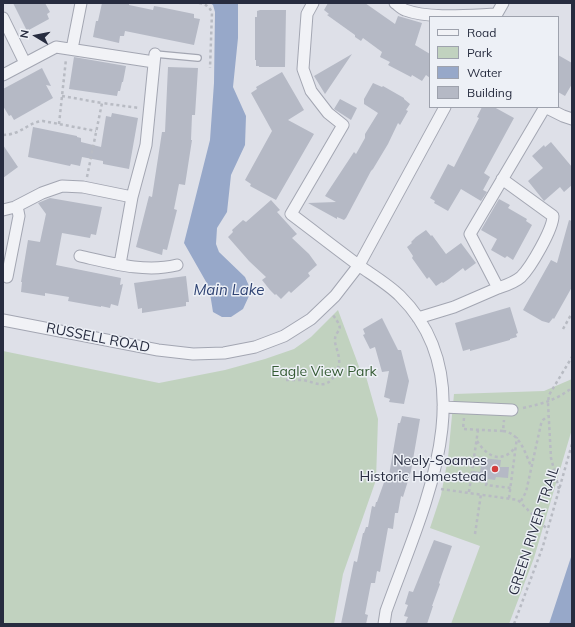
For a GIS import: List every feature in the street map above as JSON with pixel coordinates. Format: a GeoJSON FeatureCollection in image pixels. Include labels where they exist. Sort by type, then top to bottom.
{"type":"FeatureCollection","features":[{"type":"Feature","properties":{"kind":"street"},"geometry":{"type":"LineString","coordinates":[[70,49],[81,3]]}},
{"type":"Feature","properties":{"kind":"street"},"geometry":{"type":"LineString","coordinates":[[313,3],[307,14],[303,69],[311,91],[328,113],[343,125],[291,214],[400,295],[418,318],[427,333],[435,350],[442,379],[443,426],[430,487],[424,510],[386,611],[384,624]]}},
{"type":"Feature","properties":{"kind":"street"},"geometry":{"type":"LineString","coordinates":[[395,3],[405,10],[421,13],[495,16],[503,3]]}},
{"type":"Feature","properties":{"kind":"street"},"geometry":{"type":"LineString","coordinates":[[3,18],[25,63]]}},
{"type":"Feature","properties":{"kind":"street"},"geometry":{"type":"LineString","coordinates":[[3,75],[56,47],[155,58],[146,145],[132,197],[120,264]]}},
{"type":"Feature","properties":{"kind":"street","name":"RUSSELL ROAD"},"geometry":{"type":"LineString","coordinates":[[3,320],[158,350],[193,354],[224,353],[255,347],[284,336],[311,318],[326,305],[335,296],[359,265],[444,108]]}},
{"type":"Feature","properties":{"kind":"street"},"geometry":{"type":"LineString","coordinates":[[498,288],[470,234],[544,108]]}},
{"type":"Feature","properties":{"kind":"street"},"geometry":{"type":"LineString","coordinates":[[547,108],[563,116],[572,118]]}},
{"type":"Feature","properties":{"kind":"street"},"geometry":{"type":"LineString","coordinates":[[418,318],[454,307],[512,283],[529,267],[548,233],[553,222],[553,216],[502,178]]}},
{"type":"Feature","properties":{"kind":"street"},"geometry":{"type":"LineString","coordinates":[[3,210],[17,206],[42,193],[62,186],[85,187],[132,197]]}},
{"type":"Feature","properties":{"kind":"street"},"geometry":{"type":"LineString","coordinates":[[7,277],[19,216],[17,206]]}},
{"type":"Feature","properties":{"kind":"street"},"geometry":{"type":"LineString","coordinates":[[80,256],[120,264],[153,268],[165,268],[177,265]]}},
{"type":"Feature","properties":{"kind":"street"},"geometry":{"type":"LineString","coordinates":[[443,407],[508,410]]}},
{"type":"Feature","properties":{"kind":"lane"},"geometry":{"type":"LineString","coordinates":[[155,58],[198,58]]}},
{"type":"Feature","properties":{"kind":"path"},"geometry":{"type":"LineString","coordinates":[[199,3],[206,4],[212,12],[210,68]]}},
{"type":"Feature","properties":{"kind":"path"},"geometry":{"type":"LineString","coordinates":[[59,124],[70,49]]}},
{"type":"Feature","properties":{"kind":"path"},"geometry":{"type":"LineString","coordinates":[[62,96],[150,110]]}},
{"type":"Feature","properties":{"kind":"path"},"geometry":{"type":"LineString","coordinates":[[85,187],[102,103]]}},
{"type":"Feature","properties":{"kind":"path"},"geometry":{"type":"LineString","coordinates":[[3,135],[17,133],[36,121],[96,131]]}},
{"type":"Feature","properties":{"kind":"path"},"geometry":{"type":"LineString","coordinates":[[286,380],[302,380],[322,385],[328,383],[337,370],[340,359],[335,341],[336,335],[340,331],[340,326],[326,305]]}},
{"type":"Feature","properties":{"kind":"path"},"geometry":{"type":"LineString","coordinates":[[563,329],[572,313]]}},
{"type":"Feature","properties":{"kind":"path"},"geometry":{"type":"LineString","coordinates":[[559,489],[551,458],[548,403],[549,395],[572,357]]}},
{"type":"Feature","properties":{"kind":"path"},"geometry":{"type":"LineString","coordinates":[[503,431],[508,410],[548,403],[572,388]]}},
{"type":"Feature","properties":{"kind":"path"},"geometry":{"type":"LineString","coordinates":[[464,409],[463,429],[503,431],[512,433],[517,437],[531,466]]}},
{"type":"Feature","properties":{"kind":"path"},"geometry":{"type":"LineString","coordinates":[[521,501],[526,492],[541,424],[543,420],[549,416]]}},
{"type":"Feature","properties":{"kind":"path"},"geometry":{"type":"LineString","coordinates":[[469,492],[478,430]]}},
{"type":"Feature","properties":{"kind":"path"},"geometry":{"type":"LineString","coordinates":[[509,498],[517,437]]}},
{"type":"Feature","properties":{"kind":"path"},"geometry":{"type":"LineString","coordinates":[[477,441],[487,453],[498,457],[505,456],[516,448]]}},
{"type":"Feature","properties":{"kind":"path","name":"GREEN RIVER TRAIL"},"geometry":{"type":"LineString","coordinates":[[514,624],[543,546],[572,444]]}},
{"type":"Feature","properties":{"kind":"path"},"geometry":{"type":"LineString","coordinates":[[487,483],[486,485],[511,488]]}},
{"type":"Feature","properties":{"kind":"path"},"geometry":{"type":"LineString","coordinates":[[430,487],[521,501],[548,529]]}},
{"type":"Feature","properties":{"kind":"path"},"geometry":{"type":"LineString","coordinates":[[475,534],[481,494]]}},
{"type":"Feature","properties":{"kind":"green space","name":"Eagle View Park"},"geometry":{"type":"Polygon","coordinates":[[[338,310],[361,372],[365,373],[378,419],[376,480],[343,574],[334,624],[3,624],[3,351],[159,383],[225,370],[294,349],[311,337],[338,310]]]}},
{"type":"Feature","properties":{"kind":"green space"},"geometry":{"type":"Polygon","coordinates":[[[572,379],[572,429],[534,558],[509,624],[451,624],[480,546],[430,528],[441,495],[448,458],[454,394],[544,391],[572,379]]]}},
{"type":"Feature","properties":{"kind":"water","name":"Main Lake"},"geometry":{"type":"Polygon","coordinates":[[[210,3],[238,3],[238,38],[233,87],[246,116],[245,145],[231,175],[227,212],[217,228],[216,244],[219,252],[245,277],[250,292],[243,309],[231,317],[222,317],[213,312],[209,287],[184,243],[210,140],[214,83],[215,12],[213,5],[210,3]]]}},
{"type":"Feature","properties":{"kind":"water"},"geometry":{"type":"Polygon","coordinates":[[[572,554],[572,624],[549,624],[572,554]]]}},
{"type":"Feature","properties":{"kind":"building"},"geometry":{"type":"Polygon","coordinates":[[[13,3],[45,3],[50,12],[47,14],[49,19],[27,31],[13,3]]]}},
{"type":"Feature","properties":{"kind":"building"},"geometry":{"type":"Polygon","coordinates":[[[102,3],[129,3],[129,5],[153,10],[154,6],[194,14],[194,18],[200,19],[194,45],[125,31],[124,36],[120,36],[119,43],[93,37],[102,3]]]}},
{"type":"Feature","properties":{"kind":"building"},"geometry":{"type":"Polygon","coordinates":[[[328,3],[365,3],[395,24],[398,16],[422,23],[415,45],[429,53],[429,77],[426,75],[422,81],[388,65],[390,62],[380,57],[382,52],[363,38],[361,41],[355,37],[355,35],[327,15],[329,14],[324,10],[328,3]]]}},
{"type":"Feature","properties":{"kind":"building"},"geometry":{"type":"Polygon","coordinates":[[[286,10],[285,67],[256,66],[255,17],[257,17],[257,11],[286,10]]]}},
{"type":"Feature","properties":{"kind":"building"},"geometry":{"type":"Polygon","coordinates":[[[352,54],[325,94],[314,76],[352,54]]]}},
{"type":"Feature","properties":{"kind":"building"},"geometry":{"type":"Polygon","coordinates":[[[559,56],[572,63],[572,84],[565,96],[559,93],[559,56]]]}},
{"type":"Feature","properties":{"kind":"building"},"geometry":{"type":"Polygon","coordinates":[[[74,57],[126,66],[123,82],[117,96],[69,89],[74,57]]]}},
{"type":"Feature","properties":{"kind":"building"},"geometry":{"type":"Polygon","coordinates":[[[168,67],[198,68],[195,115],[192,115],[192,140],[185,185],[179,184],[174,209],[177,210],[167,250],[163,249],[162,255],[136,247],[149,196],[152,197],[162,132],[165,132],[168,67]]]}},
{"type":"Feature","properties":{"kind":"building"},"geometry":{"type":"Polygon","coordinates":[[[42,68],[51,86],[46,85],[53,98],[14,120],[11,115],[9,116],[3,106],[3,89],[42,68]]]}},
{"type":"Feature","properties":{"kind":"building"},"geometry":{"type":"Polygon","coordinates":[[[282,72],[304,110],[288,120],[314,134],[276,200],[250,186],[251,184],[245,180],[272,131],[251,93],[257,89],[256,87],[282,72]]]}},
{"type":"Feature","properties":{"kind":"building"},"geometry":{"type":"Polygon","coordinates":[[[373,83],[382,87],[383,86],[404,98],[410,104],[406,110],[408,111],[400,125],[398,123],[388,144],[371,171],[346,218],[344,220],[337,217],[337,219],[308,203],[336,202],[325,196],[354,152],[356,154],[365,138],[365,134],[378,113],[364,104],[364,99],[373,83]]]}},
{"type":"Feature","properties":{"kind":"building"},"geometry":{"type":"Polygon","coordinates":[[[340,99],[357,108],[351,120],[334,109],[340,99]]]}},
{"type":"Feature","properties":{"kind":"building"},"geometry":{"type":"Polygon","coordinates":[[[482,108],[496,108],[514,118],[484,173],[490,177],[483,190],[487,192],[481,201],[461,189],[448,211],[434,203],[435,201],[430,198],[448,164],[454,167],[479,118],[477,117],[482,108]]]}},
{"type":"Feature","properties":{"kind":"building"},"geometry":{"type":"Polygon","coordinates":[[[112,113],[138,118],[129,169],[103,164],[103,161],[82,157],[80,166],[71,164],[70,166],[28,157],[33,127],[77,136],[81,138],[81,142],[101,147],[106,116],[111,117],[112,113]]]}},
{"type":"Feature","properties":{"kind":"building"},"geometry":{"type":"Polygon","coordinates":[[[551,142],[572,167],[572,185],[564,192],[560,187],[544,201],[528,181],[543,168],[532,156],[544,145],[545,147],[551,142]]]}},
{"type":"Feature","properties":{"kind":"building"},"geometry":{"type":"Polygon","coordinates":[[[3,145],[18,167],[3,178],[3,145]]]}},
{"type":"Feature","properties":{"kind":"building"},"geometry":{"type":"Polygon","coordinates":[[[50,198],[102,207],[96,235],[91,234],[90,238],[62,233],[56,265],[121,278],[120,285],[123,284],[118,306],[111,304],[110,308],[101,307],[68,301],[69,297],[45,293],[45,296],[21,292],[21,282],[28,240],[40,242],[46,214],[38,203],[50,198]]]}},
{"type":"Feature","properties":{"kind":"building"},"geometry":{"type":"Polygon","coordinates":[[[499,199],[510,205],[508,208],[527,219],[526,221],[532,225],[513,260],[507,256],[505,258],[491,250],[497,239],[481,230],[499,199]]]}},
{"type":"Feature","properties":{"kind":"building"},"geometry":{"type":"Polygon","coordinates":[[[271,200],[280,210],[277,212],[297,234],[292,238],[309,254],[317,265],[308,273],[310,276],[291,293],[289,291],[281,299],[270,290],[262,280],[266,277],[249,261],[228,237],[233,232],[232,230],[243,220],[246,222],[271,200]]]}},
{"type":"Feature","properties":{"kind":"building"},"geometry":{"type":"Polygon","coordinates":[[[569,220],[572,221],[572,287],[554,319],[553,318],[549,323],[542,321],[523,310],[551,260],[557,263],[569,220]]]}},
{"type":"Feature","properties":{"kind":"building"},"geometry":{"type":"Polygon","coordinates":[[[426,230],[431,236],[432,235],[446,254],[461,243],[476,263],[465,271],[463,268],[443,283],[442,282],[436,286],[429,277],[427,279],[412,258],[413,256],[407,247],[416,237],[426,230]]]}},
{"type":"Feature","properties":{"kind":"building"},"geometry":{"type":"Polygon","coordinates":[[[186,276],[189,302],[186,302],[186,306],[142,313],[142,308],[138,309],[134,283],[186,276]]]}},
{"type":"Feature","properties":{"kind":"building"},"geometry":{"type":"Polygon","coordinates":[[[510,307],[518,333],[516,334],[517,337],[470,351],[470,349],[463,351],[455,323],[510,307]]]}},
{"type":"Feature","properties":{"kind":"building"},"geometry":{"type":"Polygon","coordinates":[[[382,318],[398,350],[401,350],[409,381],[404,404],[389,402],[390,399],[384,397],[389,371],[382,372],[375,347],[370,349],[363,335],[365,334],[363,329],[382,318]]]}},
{"type":"Feature","properties":{"kind":"building"},"geometry":{"type":"Polygon","coordinates":[[[402,416],[420,419],[411,471],[403,497],[401,496],[398,513],[395,513],[393,529],[388,528],[380,572],[377,571],[375,583],[371,583],[365,614],[368,615],[366,624],[341,624],[354,561],[357,562],[363,533],[366,527],[368,527],[372,506],[375,507],[387,474],[389,475],[398,423],[400,423],[402,416]]]}},
{"type":"Feature","properties":{"kind":"building","name":"Neely-Soames Historic Homestead"},"geometry":{"type":"Polygon","coordinates":[[[482,458],[501,460],[500,467],[509,467],[508,478],[496,477],[495,480],[488,479],[487,483],[472,481],[473,471],[480,472],[482,458]]]}},
{"type":"Feature","properties":{"kind":"building"},"geometry":{"type":"Polygon","coordinates":[[[434,540],[452,546],[427,624],[405,624],[408,617],[404,616],[408,605],[405,604],[409,591],[413,592],[434,540]]]}},
{"type":"Feature","properties":{"kind":"place","name":"Neely-Soames Historic Homestead"},"geometry":{"type":"Point","coordinates":[495,469]}}]}
